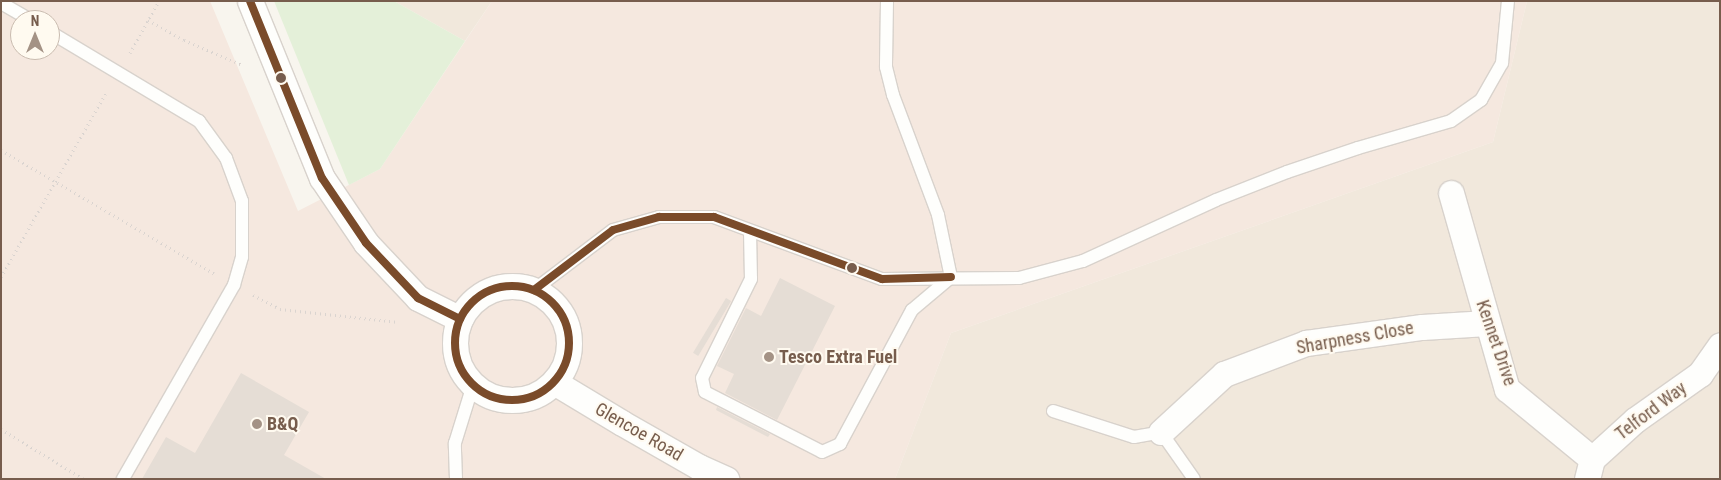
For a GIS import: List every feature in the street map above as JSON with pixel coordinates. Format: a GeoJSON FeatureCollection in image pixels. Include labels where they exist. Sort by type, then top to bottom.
{"type":"FeatureCollection","features":[{"type":"Feature","properties":{"kind":"street"},"geometry":{"type":"LineString","coordinates":[[250,1],[322,178],[366,243],[418,298],[460,319]]}},
{"type":"Feature","properties":{"kind":"street","name":"Kennet Drive"},"geometry":{"type":"LineString","coordinates":[[1450,193],[1507,388],[1590,469]]}},
{"type":"Feature","properties":{"kind":"street"},"geometry":{"type":"LineString","coordinates":[[506,286],[534,290],[551,301],[563,317],[569,336],[565,365],[554,382],[538,394],[519,400],[490,396],[473,385],[461,370],[455,350],[456,331],[460,319],[471,303],[487,291],[506,286]]}},
{"type":"Feature","properties":{"kind":"street","name":"Sharpness Close"},"geometry":{"type":"LineString","coordinates":[[1161,432],[1224,374],[1306,344],[1422,326],[1487,323]]}},
{"type":"Feature","properties":{"kind":"street","name":"Telford Way"},"geometry":{"type":"LineString","coordinates":[[1590,469],[1635,420],[1700,374],[1720,345]]}},
{"type":"Feature","properties":{"kind":"street","name":"Glencoe Road"},"geometry":{"type":"LineString","coordinates":[[554,382],[622,424],[699,467],[726,479]]}},
{"type":"Feature","properties":{"kind":"lane"},"geometry":{"type":"LineString","coordinates":[[887,1],[886,67],[893,95],[938,215],[951,277]]}},
{"type":"Feature","properties":{"kind":"lane"},"geometry":{"type":"LineString","coordinates":[[534,290],[613,230],[659,218],[714,218],[882,279],[1019,278],[1084,261],[1216,200],[1287,172],[1451,120],[1481,100],[1502,63],[1508,1]]}},
{"type":"Feature","properties":{"kind":"lane"},"geometry":{"type":"LineString","coordinates":[[1,3],[13,10]]}},
{"type":"Feature","properties":{"kind":"lane"},"geometry":{"type":"LineString","coordinates":[[60,38],[199,120],[226,158],[242,201],[242,257],[234,285],[123,479]]}},
{"type":"Feature","properties":{"kind":"lane"},"geometry":{"type":"LineString","coordinates":[[750,232],[752,279],[702,378],[705,392],[822,452],[840,444],[912,310],[951,277]]}},
{"type":"Feature","properties":{"kind":"lane"},"geometry":{"type":"LineString","coordinates":[[456,479],[456,442],[473,385]]}},
{"type":"Feature","properties":{"kind":"lane"},"geometry":{"type":"LineString","coordinates":[[1053,411],[1134,437],[1161,432],[1194,479]]}},
{"type":"Feature","properties":{"kind":"path"},"geometry":{"type":"LineString","coordinates":[[1,277],[159,1]]}},
{"type":"Feature","properties":{"kind":"path"},"geometry":{"type":"LineString","coordinates":[[148,20],[184,40],[243,66]]}},
{"type":"Feature","properties":{"kind":"path"},"geometry":{"type":"LineString","coordinates":[[1,150],[234,285],[280,308],[398,322]]}},
{"type":"Feature","properties":{"kind":"path"},"geometry":{"type":"LineString","coordinates":[[1,429],[84,479]]}},
{"type":"Feature","properties":{"kind":"shaded area"},"geometry":{"type":"Polygon","coordinates":[[[1,1],[210,1],[298,211],[380,169],[492,1],[1527,1],[1493,142],[951,333],[895,479],[1,479],[1,1]]]}},
{"type":"Feature","properties":{"kind":"shaded area"},"geometry":{"type":"Polygon","coordinates":[[[394,1],[492,1],[465,41],[394,1]]]}},
{"type":"Feature","properties":{"kind":"shaded area"},"geometry":{"type":"Polygon","coordinates":[[[1527,1],[1720,1],[1720,479],[895,479],[951,333],[1493,142],[1527,1]]]}},
{"type":"Feature","properties":{"kind":"green space"},"geometry":{"type":"Polygon","coordinates":[[[274,1],[394,1],[465,41],[380,169],[349,185],[274,1]]]}},
{"type":"Feature","properties":{"kind":"building"},"geometry":{"type":"Polygon","coordinates":[[[780,278],[835,306],[777,420],[725,393],[734,374],[717,366],[746,308],[761,316],[780,278]]]}},
{"type":"Feature","properties":{"kind":"building"},"geometry":{"type":"Polygon","coordinates":[[[726,298],[731,301],[698,356],[693,353],[726,298]]]}},
{"type":"Feature","properties":{"kind":"building","name":"B&Q"},"geometry":{"type":"Polygon","coordinates":[[[241,373],[309,412],[284,455],[326,479],[142,479],[166,437],[195,453],[241,373]]]}},
{"type":"Feature","properties":{"kind":"building"},"geometry":{"type":"Polygon","coordinates":[[[717,407],[770,434],[768,437],[716,410],[717,407]]]}},
{"type":"Feature","properties":{"kind":"transit line"},"geometry":{"type":"LineString","coordinates":[[250,1],[322,178],[366,243],[418,298],[460,319]]}},
{"type":"Feature","properties":{"kind":"transit line"},"geometry":{"type":"LineString","coordinates":[[534,290],[613,230],[659,217],[714,217],[882,279],[951,277]]}},
{"type":"Feature","properties":{"kind":"transit line"},"geometry":{"type":"LineString","coordinates":[[512,286],[534,291],[552,303],[564,321],[569,343],[564,365],[552,383],[534,395],[512,400],[490,395],[472,383],[460,365],[455,343],[460,321],[472,303],[490,291],[512,286]]}},
{"type":"Feature","properties":{"kind":"place","name":"Tesco Extra Fuel"},"geometry":{"type":"Point","coordinates":[769,357]}},
{"type":"Feature","properties":{"kind":"place","name":"B&Q"},"geometry":{"type":"Point","coordinates":[257,424]}}]}
